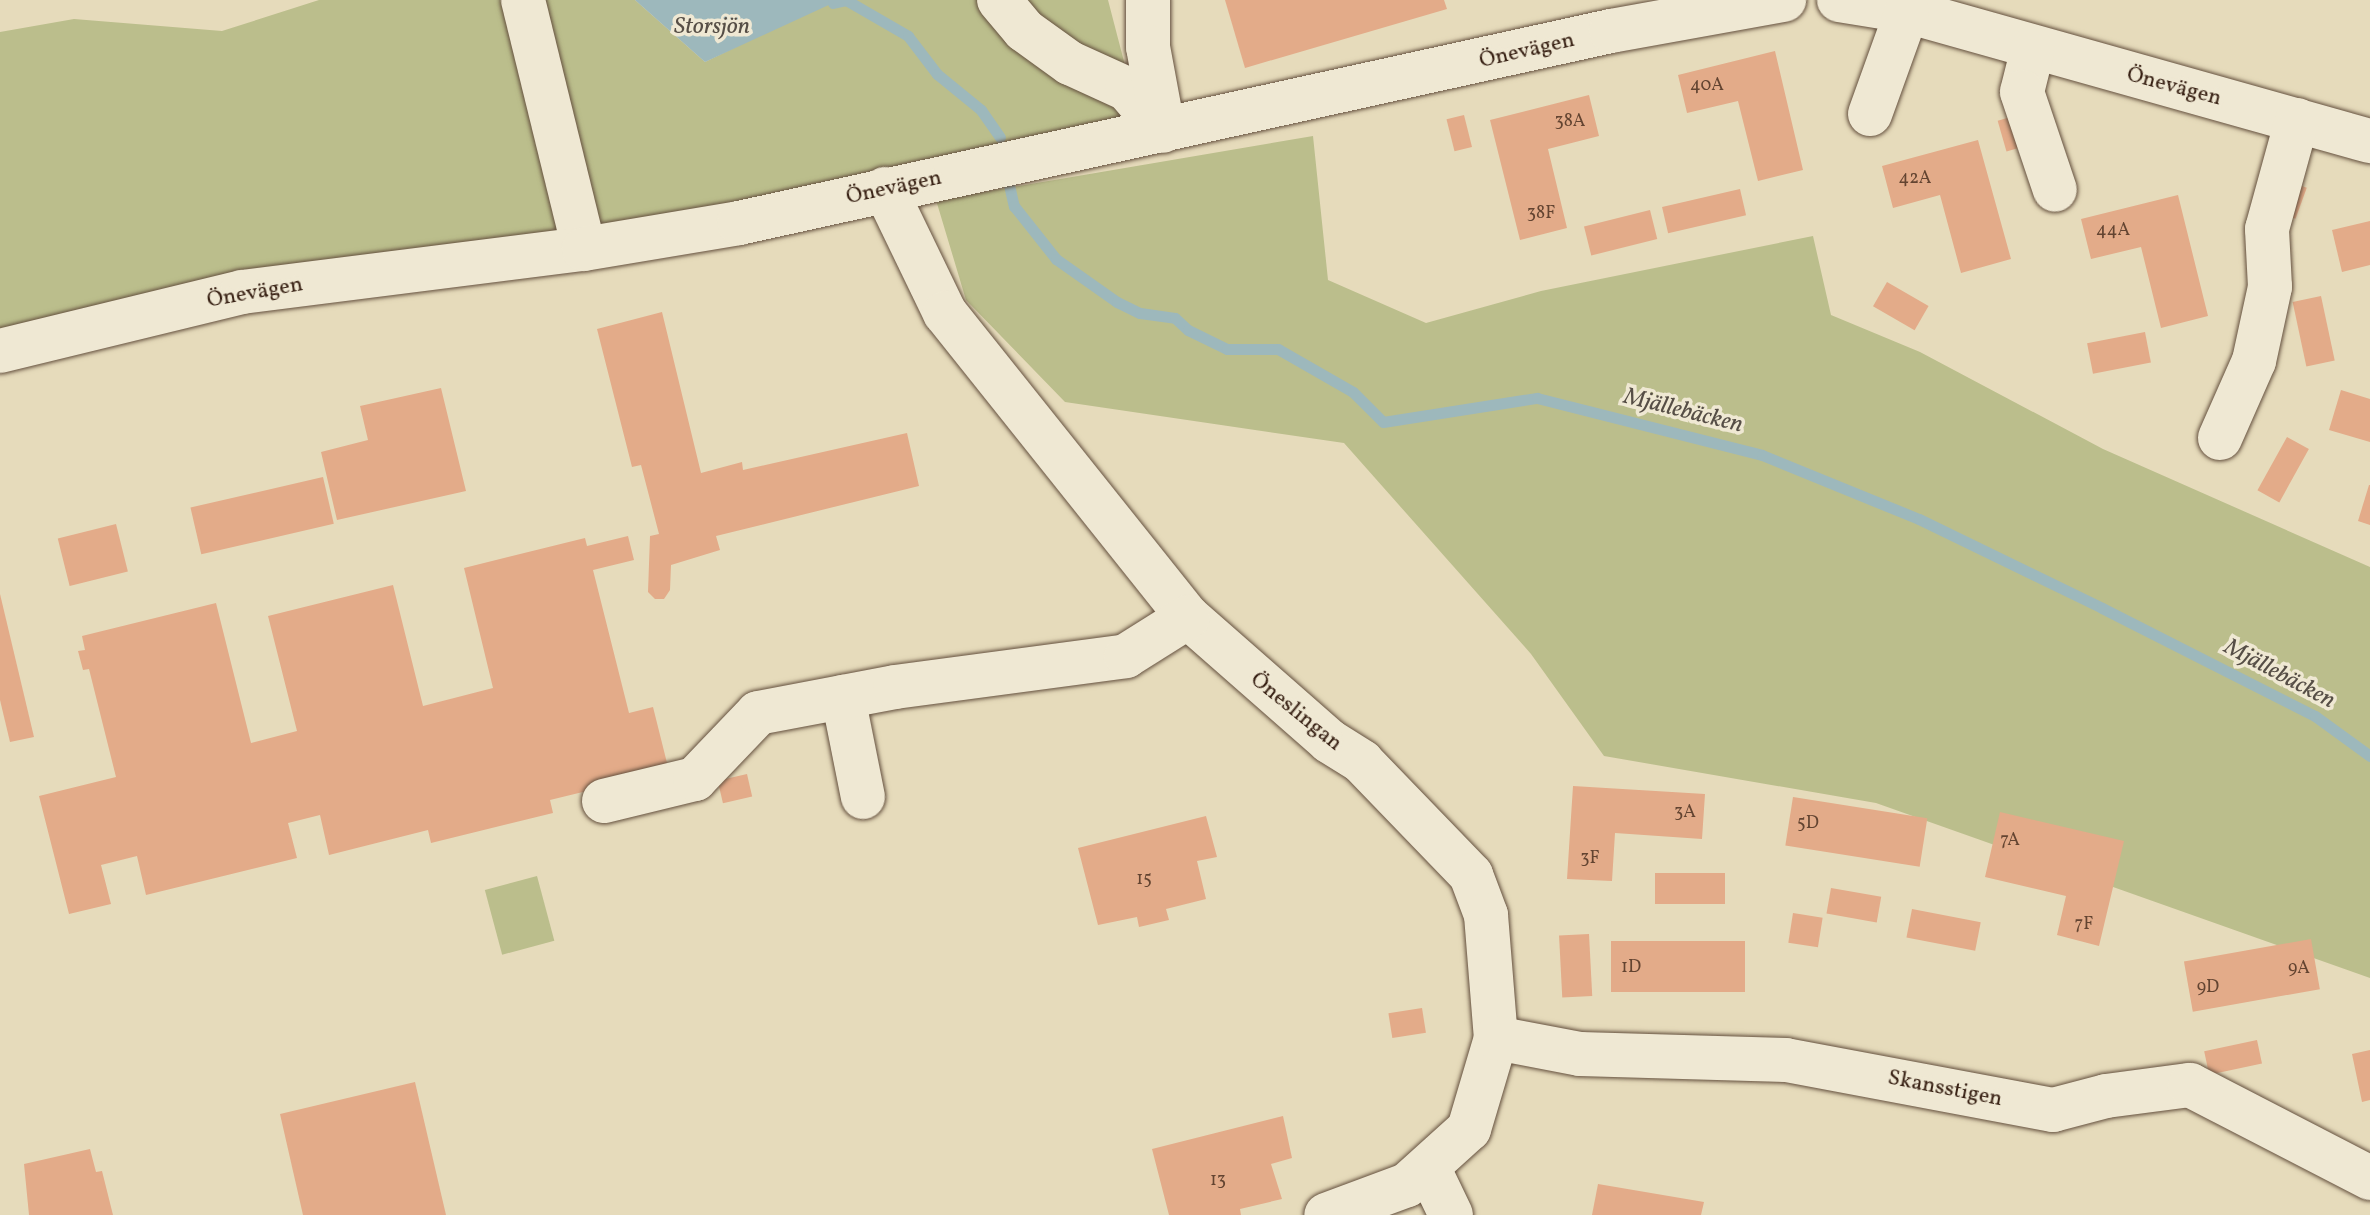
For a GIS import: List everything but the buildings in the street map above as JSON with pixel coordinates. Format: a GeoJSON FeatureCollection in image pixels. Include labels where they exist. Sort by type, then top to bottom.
{"type":"FeatureCollection","features":[{"type":"Feature","properties":{"kind":"street"},"geometry":{"type":"LineString","coordinates":[[523,0],[584,249]]}},
{"type":"Feature","properties":{"kind":"street"},"geometry":{"type":"LineString","coordinates":[[999,0],[1024,30],[1070,63],[1127,89],[1163,131]]}},
{"type":"Feature","properties":{"kind":"street"},"geometry":{"type":"LineString","coordinates":[[1148,0],[1148,47],[1163,131]]}},
{"type":"Feature","properties":{"kind":"street","name":"Önevägen"},"geometry":{"type":"LineString","coordinates":[[0,351],[242,292],[584,249],[739,223],[1611,31],[1784,0]]}},
{"type":"Feature","properties":{"kind":"street","name":"Önevägen"},"geometry":{"type":"LineString","coordinates":[[1839,0],[1907,11],[2370,141]]}},
{"type":"Feature","properties":{"kind":"street"},"geometry":{"type":"LineString","coordinates":[[1870,114],[1907,11]]}},
{"type":"Feature","properties":{"kind":"street"},"geometry":{"type":"LineString","coordinates":[[2033,48],[2022,92],[2055,190]]}},
{"type":"Feature","properties":{"kind":"street"},"geometry":{"type":"LineString","coordinates":[[2220,438],[2254,361],[2270,287],[2267,229],[2297,120]]}},
{"type":"Feature","properties":{"kind":"street","name":"Öneslingan"},"geometry":{"type":"LineString","coordinates":[[885,189],[945,313],[1188,617],[1329,741],[1362,762],[1471,875],[1486,915],[1496,1038],[1469,1129],[1407,1185],[1326,1215]]}},
{"type":"Feature","properties":{"kind":"street"},"geometry":{"type":"LineString","coordinates":[[604,801],[695,779],[758,713],[843,697],[1126,656],[1188,617]]}},
{"type":"Feature","properties":{"kind":"street"},"geometry":{"type":"LineString","coordinates":[[843,697],[863,797]]}},
{"type":"Feature","properties":{"kind":"street","name":"Skansstigen"},"geometry":{"type":"LineString","coordinates":[[1496,1038],[1580,1054],[1786,1060],[2053,1110],[2106,1096],[2190,1085],[2370,1178]]}},
{"type":"Feature","properties":{"kind":"street"},"geometry":{"type":"LineString","coordinates":[[1428,1167],[1451,1215]]}},
{"type":"Feature","properties":{"kind":"green space"},"geometry":{"type":"Polygon","coordinates":[[[319,0],[635,0],[705,62],[832,0],[1108,0],[1141,127],[883,180],[0,335],[0,32],[74,19],[222,31],[319,0]]]}},
{"type":"Feature","properties":{"kind":"green space"},"geometry":{"type":"Polygon","coordinates":[[[1313,136],[1328,280],[1426,323],[1541,291],[1813,236],[1831,315],[1920,352],[2103,449],[2370,567],[2370,978],[1876,803],[1604,756],[1531,654],[1344,443],[1065,402],[966,300],[936,200],[1313,136]]]}},
{"type":"Feature","properties":{"kind":"green space"},"geometry":{"type":"Polygon","coordinates":[[[537,876],[554,941],[502,955],[485,890],[537,876]]]}},
{"type":"Feature","properties":{"kind":"water","name":"Storsjön"},"geometry":{"type":"Polygon","coordinates":[[[635,0],[832,0],[833,3],[705,62],[635,0]]]}},
{"type":"Feature","properties":{"kind":"waterway","name":"Mjällebäcken"},"geometry":{"type":"LineString","coordinates":[[833,3],[846,0],[908,36],[937,74],[981,110],[1000,137]]}},
{"type":"Feature","properties":{"kind":"waterway","name":"Mjällebäcken"},"geometry":{"type":"LineString","coordinates":[[1009,185],[1014,206],[1056,259],[1117,302],[1140,313],[1175,318],[1188,330],[1227,349],[1278,349],[1353,392],[1383,422],[1537,398],[1762,455],[1919,519],[2102,608],[2315,716],[2370,756]]}}]}
